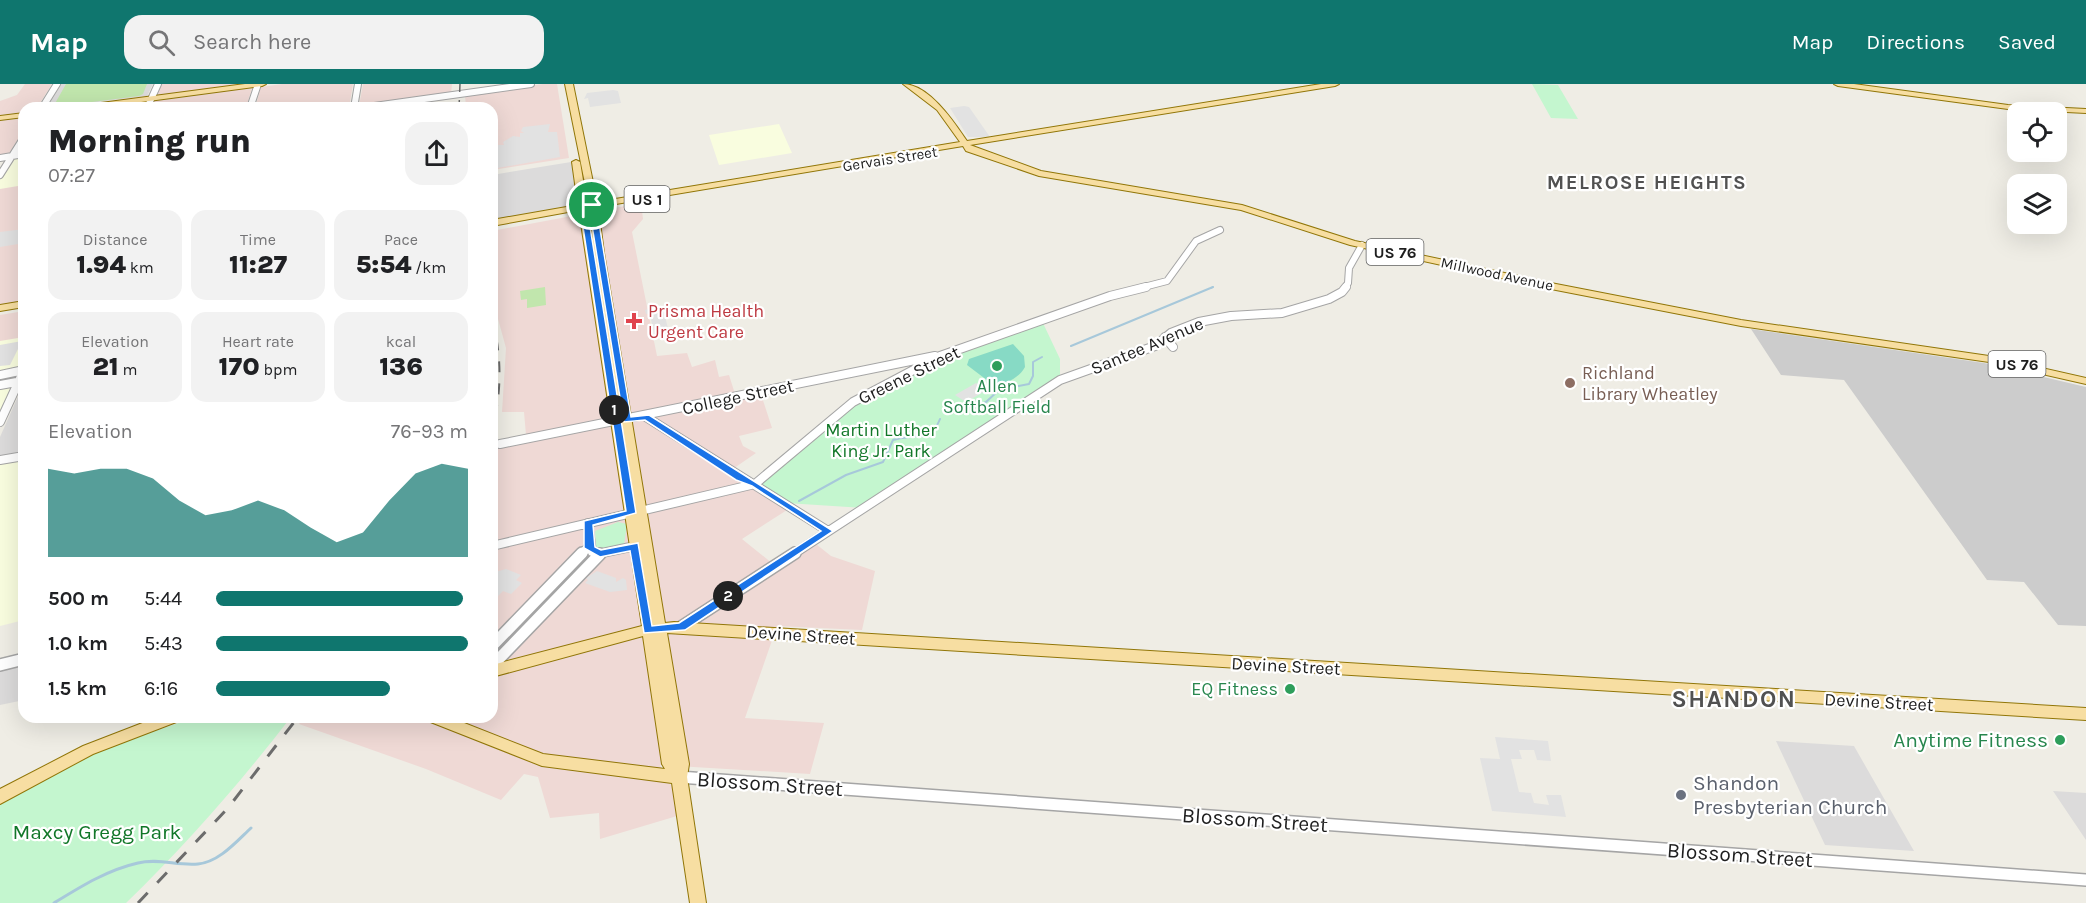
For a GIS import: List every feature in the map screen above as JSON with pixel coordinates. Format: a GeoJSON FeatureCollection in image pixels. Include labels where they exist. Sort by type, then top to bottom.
{"type":"FeatureCollection","features":[{"type":"Feature","properties":{"kind":"main road"},"geometry":{"type":"LineString","coordinates":[[122,102],[259,84]]}},
{"type":"Feature","properties":{"kind":"main road"},"geometry":{"type":"LineString","coordinates":[[562,84],[588,207]]}},
{"type":"Feature","properties":{"kind":"main road"},"geometry":{"type":"LineString","coordinates":[[569,84],[654,629]]}},
{"type":"Feature","properties":{"kind":"main road"},"geometry":{"type":"LineString","coordinates":[[907,84],[940,108],[965,146]]}},
{"type":"Feature","properties":{"kind":"main road","name":"Gervais Street"},"geometry":{"type":"LineString","coordinates":[[498,224],[588,207],[1335,84]]}},
{"type":"Feature","properties":{"kind":"main road"},"geometry":{"type":"LineString","coordinates":[[1838,84],[2008,107],[2086,111]]}},
{"type":"Feature","properties":{"kind":"main road"},"geometry":{"type":"LineString","coordinates":[[0,118],[18,116]]}},
{"type":"Feature","properties":{"kind":"main road","name":"Millwood Avenue"},"geometry":{"type":"LineString","coordinates":[[965,146],[973,152],[1039,173],[1242,208],[1362,245],[1741,323],[1981,357],[2086,381]]}},
{"type":"Feature","properties":{"kind":"main road"},"geometry":{"type":"LineString","coordinates":[[0,310],[18,307]]}},
{"type":"Feature","properties":{"kind":"main road"},"geometry":{"type":"LineString","coordinates":[[637,512],[635,546],[681,764],[679,777],[698,903]]}},
{"type":"Feature","properties":{"kind":"main road","name":"Devine Street"},"geometry":{"type":"LineString","coordinates":[[498,668],[654,629],[681,627],[2086,714]]}},
{"type":"Feature","properties":{"kind":"main road"},"geometry":{"type":"LineString","coordinates":[[0,797],[88,750],[158,723]]}},
{"type":"Feature","properties":{"kind":"main road","name":"Blossom Street"},"geometry":{"type":"LineString","coordinates":[[451,723],[542,760],[679,777]]}},
{"type":"Feature","properties":{"kind":"street"},"geometry":{"type":"LineString","coordinates":[[46,102],[57,84]]}},
{"type":"Feature","properties":{"kind":"street"},"geometry":{"type":"LineString","coordinates":[[150,102],[158,84]]}},
{"type":"Feature","properties":{"kind":"street"},"geometry":{"type":"LineString","coordinates":[[252,102],[259,84]]}},
{"type":"Feature","properties":{"kind":"street"},"geometry":{"type":"LineString","coordinates":[[355,102],[358,84]]}},
{"type":"Feature","properties":{"kind":"street"},"geometry":{"type":"LineString","coordinates":[[403,102],[531,84]]}},
{"type":"Feature","properties":{"kind":"street"},"geometry":{"type":"LineString","coordinates":[[0,176],[18,146]]}},
{"type":"Feature","properties":{"kind":"street"},"geometry":{"type":"LineString","coordinates":[[0,158],[18,155]]}},
{"type":"Feature","properties":{"kind":"street","name":"Greene Street"},"geometry":{"type":"LineString","coordinates":[[498,545],[755,484],[853,402],[940,356],[1110,296],[1167,281],[1196,241],[1220,230]]}},
{"type":"Feature","properties":{"kind":"street","name":"Santee Avenue"},"geometry":{"type":"LineString","coordinates":[[681,627],[1060,380],[1155,346],[1165,337],[1199,322],[1231,316],[1278,314],[1329,299],[1342,292],[1348,283],[1349,268],[1362,245]]}},
{"type":"Feature","properties":{"kind":"street"},"geometry":{"type":"LineString","coordinates":[[1165,337],[1173,347]]}},
{"type":"Feature","properties":{"kind":"street","name":"College Street"},"geometry":{"type":"LineString","coordinates":[[500,444],[646,417],[916,358],[940,356]]}},
{"type":"Feature","properties":{"kind":"street"},"geometry":{"type":"LineString","coordinates":[[0,375],[18,371]]}},
{"type":"Feature","properties":{"kind":"street"},"geometry":{"type":"LineString","coordinates":[[0,384],[18,382]]}},
{"type":"Feature","properties":{"kind":"street"},"geometry":{"type":"LineString","coordinates":[[0,422],[18,388]]}},
{"type":"Feature","properties":{"kind":"street"},"geometry":{"type":"LineString","coordinates":[[646,417],[828,531]]}},
{"type":"Feature","properties":{"kind":"street"},"geometry":{"type":"LineString","coordinates":[[0,460],[18,457]]}},
{"type":"Feature","properties":{"kind":"street"},"geometry":{"type":"LineString","coordinates":[[588,523],[592,552],[600,554],[635,546]]}},
{"type":"Feature","properties":{"kind":"street"},"geometry":{"type":"LineString","coordinates":[[498,640],[590,546]]}},
{"type":"Feature","properties":{"kind":"street"},"geometry":{"type":"LineString","coordinates":[[498,663],[600,554]]}},
{"type":"Feature","properties":{"kind":"street"},"geometry":{"type":"LineString","coordinates":[[0,665],[18,660]]}},
{"type":"Feature","properties":{"kind":"street","name":"Blossom Street"},"geometry":{"type":"LineString","coordinates":[[679,777],[2086,880]]}},
{"type":"Feature","properties":{"kind":"shaded area"},"geometry":{"type":"Polygon","coordinates":[[[25,84],[52,84],[41,102],[18,102],[18,113],[0,115],[0,101],[17,95],[25,84]]]}},
{"type":"Feature","properties":{"kind":"shaded area"},"geometry":{"type":"Polygon","coordinates":[[[61,84],[153,84],[147,96],[96,102],[50,102],[61,84]]]}},
{"type":"Feature","properties":{"kind":"shaded area"},"geometry":{"type":"Polygon","coordinates":[[[162,84],[241,84],[157,95],[162,84]]]}},
{"type":"Feature","properties":{"kind":"shaded area"},"geometry":{"type":"Polygon","coordinates":[[[282,84],[353,84],[350,102],[257,102],[261,87],[282,84]]]}},
{"type":"Feature","properties":{"kind":"shaded area"},"geometry":{"type":"Polygon","coordinates":[[[363,84],[452,84],[451,94],[390,102],[360,102],[363,84]]]}},
{"type":"Feature","properties":{"kind":"shaded area"},"geometry":{"type":"Polygon","coordinates":[[[557,84],[569,158],[498,169],[498,102],[466,102],[465,95],[557,84]]]}},
{"type":"Feature","properties":{"kind":"shaded area"},"geometry":{"type":"Polygon","coordinates":[[[252,88],[248,102],[154,101],[252,88]]]}},
{"type":"Feature","properties":{"kind":"shaded area"},"geometry":{"type":"Polygon","coordinates":[[[618,91],[621,103],[590,107],[588,98],[584,99],[587,93],[618,91]]]}},
{"type":"Feature","properties":{"kind":"shaded area"},"geometry":{"type":"Polygon","coordinates":[[[969,107],[990,137],[968,137],[950,108],[969,107]]]}},
{"type":"Feature","properties":{"kind":"shaded area"},"geometry":{"type":"Polygon","coordinates":[[[18,119],[18,139],[8,155],[0,156],[0,121],[18,119]]]}},
{"type":"Feature","properties":{"kind":"shaded area"},"geometry":{"type":"Polygon","coordinates":[[[550,124],[548,132],[557,132],[560,157],[498,168],[498,145],[504,145],[503,142],[513,136],[520,137],[520,133],[524,133],[521,131],[523,127],[550,124]]]}},
{"type":"Feature","properties":{"kind":"shaded area"},"geometry":{"type":"Polygon","coordinates":[[[779,124],[792,153],[719,165],[709,135],[779,124]]]}},
{"type":"Feature","properties":{"kind":"shaded area"},"geometry":{"type":"Polygon","coordinates":[[[18,155],[18,186],[0,189],[0,174],[11,156],[18,155]]]}},
{"type":"Feature","properties":{"kind":"shaded area"},"geometry":{"type":"Polygon","coordinates":[[[571,162],[579,207],[498,221],[498,174],[571,162]]]}},
{"type":"Feature","properties":{"kind":"shaded area"},"geometry":{"type":"Polygon","coordinates":[[[18,185],[18,302],[0,305],[0,188],[18,185]]]}},
{"type":"Feature","properties":{"kind":"shaded area"},"geometry":{"type":"Polygon","coordinates":[[[641,203],[643,219],[632,232],[657,356],[687,353],[692,367],[715,360],[719,377],[729,375],[735,394],[759,388],[772,428],[739,436],[743,446],[756,453],[727,473],[787,510],[742,539],[778,568],[816,544],[831,556],[875,571],[862,630],[777,626],[745,718],[824,723],[810,774],[660,765],[672,787],[677,816],[600,839],[599,813],[550,818],[538,777],[524,774],[501,800],[426,769],[299,724],[498,723],[498,441],[526,435],[524,412],[502,412],[506,348],[498,319],[498,230],[641,203]]]}},
{"type":"Feature","properties":{"kind":"shaded area"},"geometry":{"type":"Polygon","coordinates":[[[18,230],[18,244],[0,247],[0,232],[18,230]]]}},
{"type":"Feature","properties":{"kind":"shaded area"},"geometry":{"type":"Polygon","coordinates":[[[656,306],[657,308],[663,307],[668,329],[663,331],[675,329],[677,333],[655,338],[652,325],[656,324],[652,324],[650,315],[654,313],[646,314],[645,310],[656,306]]]}},
{"type":"Feature","properties":{"kind":"shaded area"},"geometry":{"type":"Polygon","coordinates":[[[18,312],[18,339],[0,342],[0,315],[18,312]]]}},
{"type":"Feature","properties":{"kind":"shaded area"},"geometry":{"type":"Polygon","coordinates":[[[1751,329],[1984,363],[2086,387],[2086,626],[2058,625],[2024,582],[1987,580],[1844,380],[1781,375],[1751,329]]]}},
{"type":"Feature","properties":{"kind":"shaded area"},"geometry":{"type":"Polygon","coordinates":[[[18,338],[18,380],[0,418],[0,341],[18,338]]]}},
{"type":"Feature","properties":{"kind":"shaded area"},"geometry":{"type":"Polygon","coordinates":[[[18,342],[18,349],[10,365],[0,366],[0,345],[18,342]]]}},
{"type":"Feature","properties":{"kind":"shaded area"},"geometry":{"type":"Polygon","coordinates":[[[984,382],[992,387],[966,402],[955,395],[976,383],[979,385],[984,382]]]}},
{"type":"Feature","properties":{"kind":"shaded area"},"geometry":{"type":"Polygon","coordinates":[[[18,396],[18,452],[0,456],[0,437],[18,396]]]}},
{"type":"Feature","properties":{"kind":"shaded area"},"geometry":{"type":"Polygon","coordinates":[[[18,457],[18,622],[0,626],[0,460],[18,457]]]}},
{"type":"Feature","properties":{"kind":"shaded area"},"geometry":{"type":"Polygon","coordinates":[[[506,569],[521,575],[516,580],[522,583],[511,594],[503,591],[498,596],[498,571],[506,569]]]}},
{"type":"Feature","properties":{"kind":"shaded area"},"geometry":{"type":"Polygon","coordinates":[[[597,571],[616,578],[616,582],[623,578],[626,580],[627,590],[610,592],[585,583],[588,580],[586,578],[597,571]]]}},
{"type":"Feature","properties":{"kind":"shaded area"},"geometry":{"type":"Polygon","coordinates":[[[18,666],[18,701],[0,705],[0,670],[18,666]]]}},
{"type":"Feature","properties":{"kind":"shaded area"},"geometry":{"type":"Polygon","coordinates":[[[1495,737],[1548,741],[1551,761],[1537,760],[1534,750],[1519,750],[1522,759],[1511,759],[1519,792],[1531,793],[1534,803],[1549,805],[1546,795],[1561,795],[1566,817],[1492,811],[1480,758],[1500,759],[1495,737]]]}},
{"type":"Feature","properties":{"kind":"shaded area"},"geometry":{"type":"Polygon","coordinates":[[[1776,741],[1854,746],[1914,851],[1825,845],[1776,741]]]}},
{"type":"Feature","properties":{"kind":"shaded area"},"geometry":{"type":"Polygon","coordinates":[[[2053,791],[2086,793],[2086,840],[2053,791]]]}},
{"type":"Feature","properties":{"kind":"green space"},"geometry":{"type":"Polygon","coordinates":[[[66,84],[147,84],[143,94],[139,96],[92,102],[56,102],[66,84]]]}},
{"type":"Feature","properties":{"kind":"green space"},"geometry":{"type":"Polygon","coordinates":[[[1532,84],[1558,85],[1578,119],[1551,118],[1532,84]]]}},
{"type":"Feature","properties":{"kind":"green space"},"geometry":{"type":"Polygon","coordinates":[[[545,287],[546,305],[527,308],[527,299],[521,300],[520,291],[545,287]]]}},
{"type":"Feature","properties":{"kind":"green space","name":"Martin Luther King Jr. Park"},"geometry":{"type":"Polygon","coordinates":[[[1042,321],[1060,359],[1060,380],[864,508],[786,503],[755,484],[853,402],[940,356],[1042,321]]]}},
{"type":"Feature","properties":{"kind":"green space","name":"Allen Softball Field"},"geometry":{"type":"Polygon","coordinates":[[[1013,344],[1024,356],[1025,367],[1016,377],[1005,383],[996,387],[967,365],[969,359],[1013,344]]]}},
{"type":"Feature","properties":{"kind":"green space"},"geometry":{"type":"Polygon","coordinates":[[[618,522],[627,524],[624,545],[601,551],[596,549],[595,531],[618,522]]]}},
{"type":"Feature","properties":{"kind":"green space","name":"Maxcy Gregg Park"},"geometry":{"type":"Polygon","coordinates":[[[178,723],[286,723],[212,813],[126,903],[0,903],[0,803],[105,748],[178,723]]]}},
{"type":"Feature","properties":{"kind":"waterway"},"geometry":{"type":"LineString","coordinates":[[1071,346],[1213,287],[1211,288]]}},
{"type":"Feature","properties":{"kind":"waterway"},"geometry":{"type":"LineString","coordinates":[[971,408],[986,402],[999,390],[1029,384],[1033,376],[1033,362],[1042,357]]}},
{"type":"Feature","properties":{"kind":"waterway"},"geometry":{"type":"LineString","coordinates":[[799,501],[846,475],[883,462],[893,440],[927,434],[932,431],[940,419]]}},
{"type":"Feature","properties":{"kind":"waterway"},"geometry":{"type":"LineString","coordinates":[[54,903],[84,885],[138,863],[153,861],[198,864],[213,860],[251,828]]}},
{"type":"Feature","properties":{"kind":"railway"},"geometry":{"type":"LineString","coordinates":[[459,102],[460,84]]}},
{"type":"Feature","properties":{"kind":"railway"},"geometry":{"type":"LineString","coordinates":[[498,346],[500,374],[498,402]]}},
{"type":"Feature","properties":{"kind":"railway"},"geometry":{"type":"LineString","coordinates":[[138,903],[228,808],[293,723]]}},
{"type":"Feature","properties":{"kind":"place","name":"Prisma Health Urgent Care"},"geometry":{"type":"Point","coordinates":[634,321]}},
{"type":"Feature","properties":{"kind":"place","name":"Allen Softball Field"},"geometry":{"type":"Point","coordinates":[997,366]}},
{"type":"Feature","properties":{"kind":"place","name":"Richland Library Wheatley"},"geometry":{"type":"Point","coordinates":[1570,383]}},
{"type":"Feature","properties":{"kind":"place","name":"EQ Fitness"},"geometry":{"type":"Point","coordinates":[1290,689]}},
{"type":"Feature","properties":{"kind":"place","name":"Anytime Fitness"},"geometry":{"type":"Point","coordinates":[2060,740]}},
{"type":"Feature","properties":{"kind":"place","name":"Shandon Presbyterian Church"},"geometry":{"type":"Point","coordinates":[1681,795]}},
{"type":"Feature","properties":{"kind":"district","name":"MELROSE HEIGHTS"},"geometry":{"type":"Point","coordinates":[1647,182]}},
{"type":"Feature","properties":{"kind":"district","name":"SHANDON"},"geometry":{"type":"Point","coordinates":[1734,699]}},
{"type":"Feature","properties":{"kind":"route"},"geometry":{"type":"LineString","coordinates":[[592,205],[627,420],[646,417],[828,531],[681,627],[648,630],[635,546],[600,554],[590,550],[588,523],[631,513],[583,207],[592,205]]}}]}
